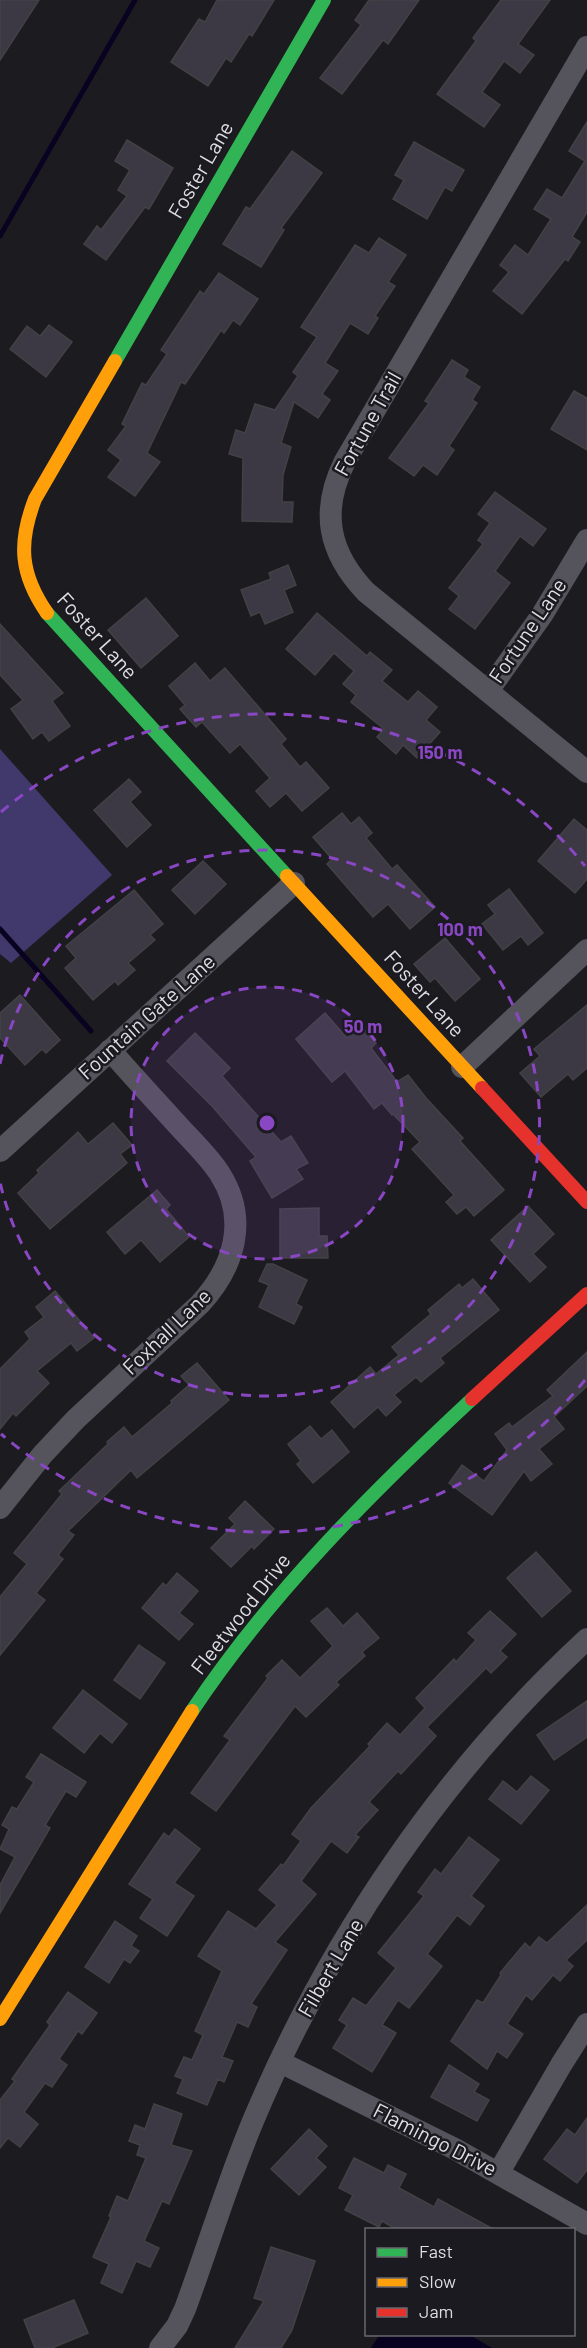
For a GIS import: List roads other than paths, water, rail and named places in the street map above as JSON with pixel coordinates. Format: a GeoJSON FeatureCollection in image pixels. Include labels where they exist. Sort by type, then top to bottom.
{"type":"FeatureCollection","features":[{"type":"Feature","properties":{"kind":"street","name":"Foster Lane"},"geometry":{"type":"LineString","coordinates":[[324,0],[48,473],[29,513],[24,530],[22,548],[29,584],[48,615],[587,1202]]}},
{"type":"Feature","properties":{"kind":"street","name":"Fortune Trail"},"geometry":{"type":"LineString","coordinates":[[587,47],[348,454],[339,471],[332,498],[332,534],[337,551],[349,573],[376,600],[587,772]]}},
{"type":"Feature","properties":{"kind":"street","name":"Fortune Lane"},"geometry":{"type":"LineString","coordinates":[[488,691],[542,615],[587,540]]}},
{"type":"Feature","properties":{"kind":"street","name":"Fountain Gate Lane"},"geometry":{"type":"LineString","coordinates":[[0,1151],[294,883]]}},
{"type":"Feature","properties":{"kind":"street"},"geometry":{"type":"LineString","coordinates":[[462,1067],[587,950]]}},
{"type":"Feature","properties":{"kind":"street","name":"Foxhall Lane"},"geometry":{"type":"LineString","coordinates":[[0,1508],[43,1454],[76,1419],[200,1304],[217,1283],[230,1259],[234,1235],[234,1212],[224,1181],[208,1159],[110,1050]]}},
{"type":"Feature","properties":{"kind":"street","name":"Fleetwood Drive"},"geometry":{"type":"LineString","coordinates":[[0,2019],[51,1940],[156,1765],[214,1679],[255,1626],[304,1567],[386,1480],[587,1294]]}},
{"type":"Feature","properties":{"kind":"street","name":"Filbert Lane"},"geometry":{"type":"LineString","coordinates":[[160,2348],[177,2326],[185,2309],[249,2131],[280,2062],[345,1940],[420,1826],[493,1736],[545,1679],[587,1639]]}},
{"type":"Feature","properties":{"kind":"street"},"geometry":{"type":"LineString","coordinates":[[499,2172],[587,2024]]}},
{"type":"Feature","properties":{"kind":"street","name":"Flamingo Drive"},"geometry":{"type":"LineString","coordinates":[[280,2062],[416,2128],[499,2172],[587,2224]]}},
{"type":"Feature","properties":{"kind":"waterway"},"geometry":{"type":"LineString","coordinates":[[0,236],[135,0]]}},
{"type":"Feature","properties":{"kind":"waterway"},"geometry":{"type":"LineString","coordinates":[[0,929],[91,1031]]}}]}
